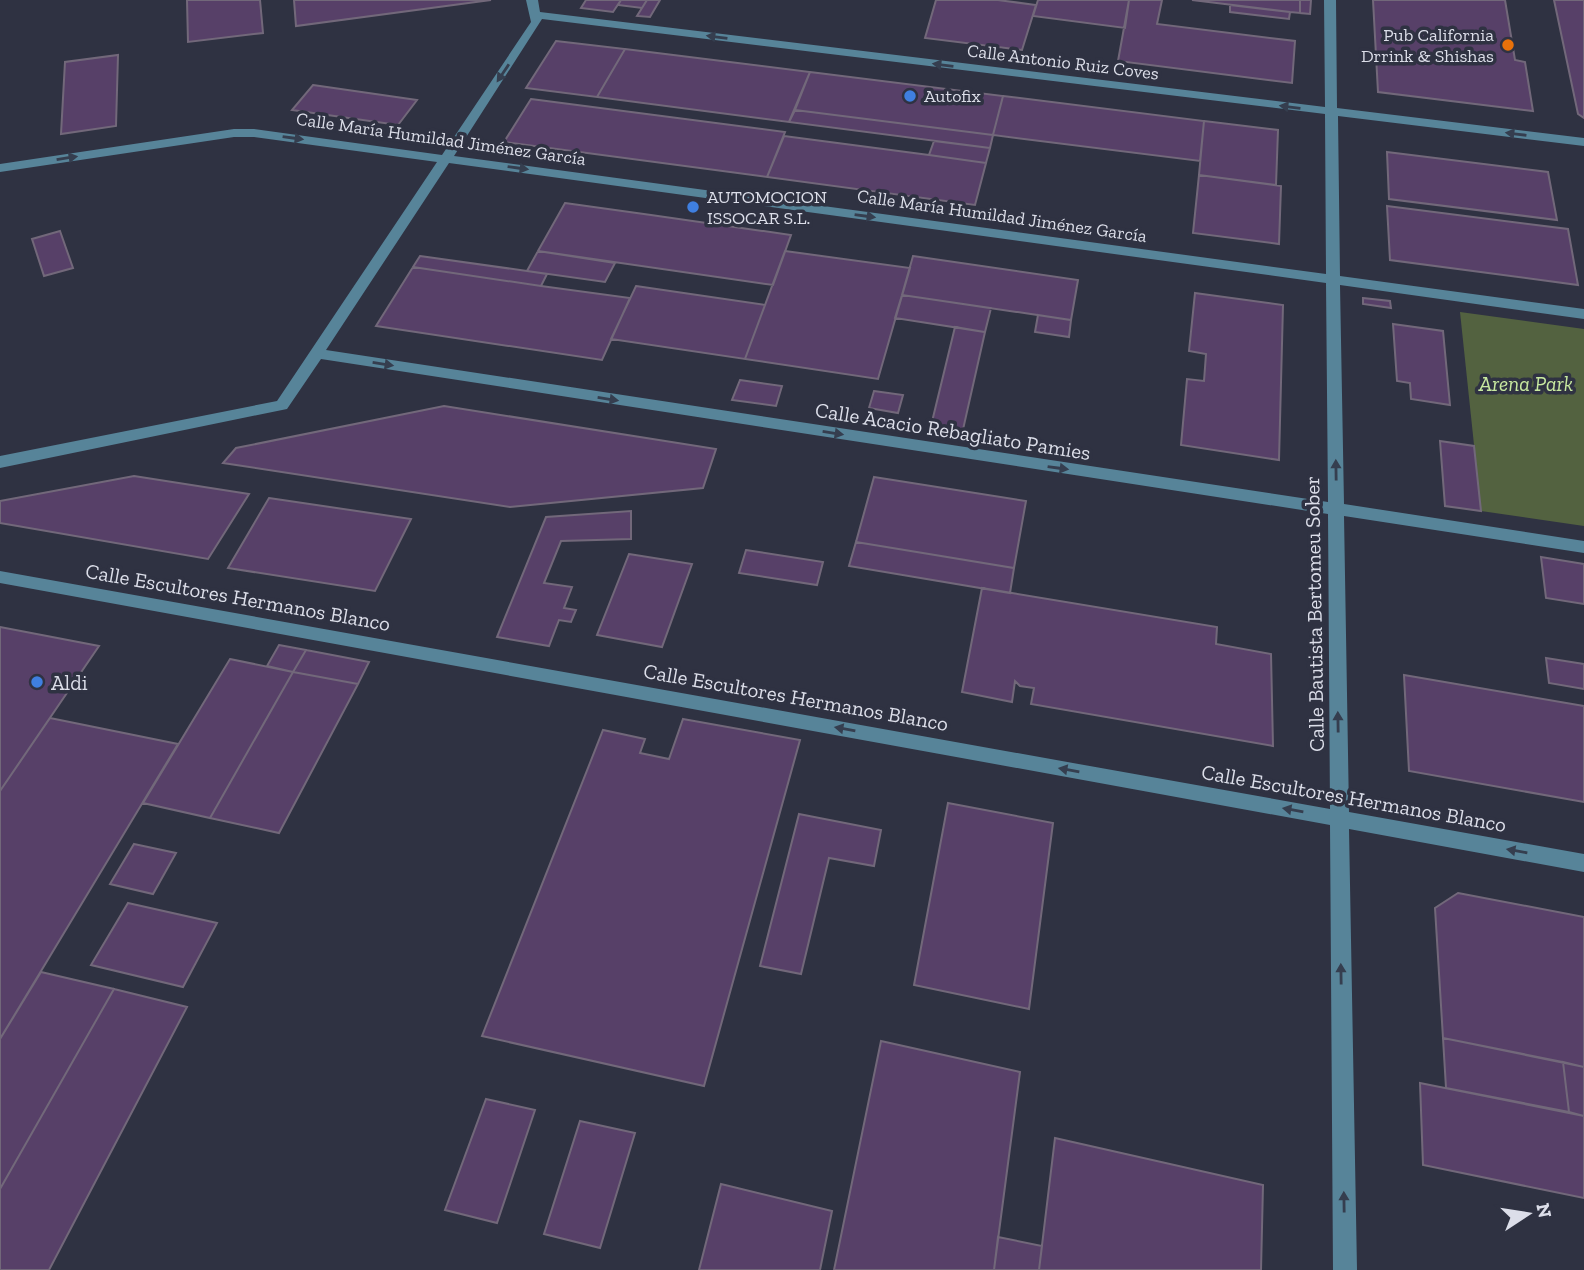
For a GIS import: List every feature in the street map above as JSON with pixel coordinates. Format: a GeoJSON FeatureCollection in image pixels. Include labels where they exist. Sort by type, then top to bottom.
{"type":"FeatureCollection","features":[{"type":"Feature","properties":{"kind":"street"},"geometry":{"type":"LineString","coordinates":[[0,462],[282,405],[537,22],[532,0]]}},
{"type":"Feature","properties":{"kind":"street","name":"Calle Bautista Bertomeu Sober"},"geometry":{"type":"LineString","coordinates":[[1330,0],[1345,1270]]}},
{"type":"Feature","properties":{"kind":"street","name":"Calle Antonio Ruiz Coves"},"geometry":{"type":"LineString","coordinates":[[537,15],[1584,142]]}},
{"type":"Feature","properties":{"kind":"street","name":"Calle María Humildad Jiménez García"},"geometry":{"type":"LineString","coordinates":[[0,168],[248,132],[1584,314]]}},
{"type":"Feature","properties":{"kind":"street","name":"Calle Acacio Rebagliato Pamies"},"geometry":{"type":"LineString","coordinates":[[316,353],[1584,547]]}},
{"type":"Feature","properties":{"kind":"street","name":"Calle Escultores Hermanos Blanco"},"geometry":{"type":"LineString","coordinates":[[0,577],[1584,863]]}},
{"type":"Feature","properties":{"kind":"green space","name":"Arena Park"},"geometry":{"type":"Polygon","coordinates":[[[1460,312],[1584,329],[1584,526],[1481,511],[1460,312]]]}},
{"type":"Feature","properties":{"kind":"building"},"geometry":{"type":"Polygon","coordinates":[[[187,0],[260,0],[263,33],[188,42],[187,0]]]}},
{"type":"Feature","properties":{"kind":"building"},"geometry":{"type":"Polygon","coordinates":[[[294,0],[491,0],[296,26],[294,0]]]}},
{"type":"Feature","properties":{"kind":"building"},"geometry":{"type":"Polygon","coordinates":[[[586,0],[621,0],[613,12],[581,8],[586,0]]]}},
{"type":"Feature","properties":{"kind":"building"},"geometry":{"type":"Polygon","coordinates":[[[621,0],[647,0],[642,8],[618,5],[621,0]]]}},
{"type":"Feature","properties":{"kind":"building"},"geometry":{"type":"Polygon","coordinates":[[[647,0],[660,0],[650,17],[637,16],[647,0]]]}},
{"type":"Feature","properties":{"kind":"building"},"geometry":{"type":"Polygon","coordinates":[[[936,0],[998,0],[1036,5],[1022,50],[925,38],[936,0]]]}},
{"type":"Feature","properties":{"kind":"building"},"geometry":{"type":"Polygon","coordinates":[[[1038,0],[1129,0],[1125,28],[1033,16],[1038,0]]]}},
{"type":"Feature","properties":{"kind":"building"},"geometry":{"type":"Polygon","coordinates":[[[1129,0],[1162,0],[1157,24],[1295,41],[1292,83],[1118,61],[1129,0]]]}},
{"type":"Feature","properties":{"kind":"building"},"geometry":{"type":"Polygon","coordinates":[[[1192,0],[1300,0],[1300,13],[1290,12],[1192,0]]]}},
{"type":"Feature","properties":{"kind":"building"},"geometry":{"type":"Polygon","coordinates":[[[1300,0],[1311,0],[1310,14],[1300,13],[1300,0]]]}},
{"type":"Feature","properties":{"kind":"building"},"geometry":{"type":"Polygon","coordinates":[[[1373,0],[1505,0],[1515,60],[1525,62],[1533,111],[1378,92],[1373,0]]]}},
{"type":"Feature","properties":{"kind":"building"},"geometry":{"type":"Polygon","coordinates":[[[1554,0],[1584,0],[1584,118],[1578,114],[1554,0]]]}},
{"type":"Feature","properties":{"kind":"building"},"geometry":{"type":"Polygon","coordinates":[[[1230,5],[1290,12],[1289,19],[1230,12],[1230,5]]]}},
{"type":"Feature","properties":{"kind":"building"},"geometry":{"type":"Polygon","coordinates":[[[556,41],[625,49],[597,97],[526,88],[556,41]]]}},
{"type":"Feature","properties":{"kind":"building"},"geometry":{"type":"Polygon","coordinates":[[[625,49],[810,72],[789,122],[597,97],[625,49]]]}},
{"type":"Feature","properties":{"kind":"building"},"geometry":{"type":"Polygon","coordinates":[[[118,55],[116,126],[61,134],[65,62],[118,55]]]}},
{"type":"Feature","properties":{"kind":"building"},"geometry":{"type":"Polygon","coordinates":[[[810,72],[1003,96],[993,135],[795,110],[810,72]]]}},
{"type":"Feature","properties":{"kind":"building"},"geometry":{"type":"Polygon","coordinates":[[[313,85],[417,100],[398,125],[292,110],[313,85]]]}},
{"type":"Feature","properties":{"kind":"building"},"geometry":{"type":"Polygon","coordinates":[[[1003,96],[1204,121],[1200,161],[993,135],[1003,96]]]}},
{"type":"Feature","properties":{"kind":"building"},"geometry":{"type":"Polygon","coordinates":[[[531,99],[785,132],[767,177],[504,142],[531,99]]]}},
{"type":"Feature","properties":{"kind":"building"},"geometry":{"type":"Polygon","coordinates":[[[795,110],[993,135],[990,148],[789,122],[795,110]]]}},
{"type":"Feature","properties":{"kind":"building"},"geometry":{"type":"Polygon","coordinates":[[[1204,121],[1278,130],[1276,185],[1199,175],[1204,121]]]}},
{"type":"Feature","properties":{"kind":"building"},"geometry":{"type":"Polygon","coordinates":[[[784,136],[986,163],[975,205],[767,177],[784,136]]]}},
{"type":"Feature","properties":{"kind":"building"},"geometry":{"type":"Polygon","coordinates":[[[934,141],[990,148],[986,163],[929,155],[934,141]]]}},
{"type":"Feature","properties":{"kind":"building"},"geometry":{"type":"Polygon","coordinates":[[[1387,152],[1548,172],[1557,220],[1389,199],[1387,152]]]}},
{"type":"Feature","properties":{"kind":"building"},"geometry":{"type":"Polygon","coordinates":[[[1199,175],[1281,186],[1279,244],[1193,233],[1199,175]]]}},
{"type":"Feature","properties":{"kind":"building"},"geometry":{"type":"Polygon","coordinates":[[[565,203],[791,235],[773,285],[538,251],[565,203]]]}},
{"type":"Feature","properties":{"kind":"building"},"geometry":{"type":"Polygon","coordinates":[[[1387,206],[1568,229],[1578,285],[1390,260],[1387,206]]]}},
{"type":"Feature","properties":{"kind":"building"},"geometry":{"type":"Polygon","coordinates":[[[60,231],[73,268],[44,276],[32,239],[60,231]]]}},
{"type":"Feature","properties":{"kind":"building"},"geometry":{"type":"Polygon","coordinates":[[[538,251],[615,263],[605,282],[527,271],[538,251]]]}},
{"type":"Feature","properties":{"kind":"building"},"geometry":{"type":"Polygon","coordinates":[[[785,251],[910,268],[878,379],[745,359],[785,251]]]}},
{"type":"Feature","properties":{"kind":"building"},"geometry":{"type":"Polygon","coordinates":[[[420,256],[547,274],[541,286],[413,267],[420,256]]]}},
{"type":"Feature","properties":{"kind":"building"},"geometry":{"type":"Polygon","coordinates":[[[913,256],[1078,280],[1071,320],[902,295],[913,256]]]}},
{"type":"Feature","properties":{"kind":"building"},"geometry":{"type":"Polygon","coordinates":[[[413,267],[630,298],[602,360],[376,326],[413,267]]]}},
{"type":"Feature","properties":{"kind":"building"},"geometry":{"type":"Polygon","coordinates":[[[636,286],[765,305],[745,359],[611,339],[636,286]]]}},
{"type":"Feature","properties":{"kind":"building"},"geometry":{"type":"Polygon","coordinates":[[[1195,293],[1283,305],[1279,460],[1181,445],[1187,379],[1204,381],[1206,354],[1189,351],[1195,293]]]}},
{"type":"Feature","properties":{"kind":"building"},"geometry":{"type":"Polygon","coordinates":[[[902,295],[991,308],[985,332],[895,318],[902,295]]]}},
{"type":"Feature","properties":{"kind":"building"},"geometry":{"type":"Polygon","coordinates":[[[1363,298],[1390,301],[1391,308],[1363,304],[1363,298]]]}},
{"type":"Feature","properties":{"kind":"building"},"geometry":{"type":"Polygon","coordinates":[[[1038,315],[1071,320],[1069,337],[1035,332],[1038,315]]]}},
{"type":"Feature","properties":{"kind":"building"},"geometry":{"type":"Polygon","coordinates":[[[1393,324],[1443,331],[1450,405],[1411,399],[1410,383],[1397,381],[1393,324]]]}},
{"type":"Feature","properties":{"kind":"building"},"geometry":{"type":"Polygon","coordinates":[[[955,327],[985,332],[962,434],[930,430],[955,327]]]}},
{"type":"Feature","properties":{"kind":"building"},"geometry":{"type":"Polygon","coordinates":[[[740,380],[782,386],[776,406],[732,400],[740,380]]]}},
{"type":"Feature","properties":{"kind":"building"},"geometry":{"type":"Polygon","coordinates":[[[874,391],[903,395],[898,413],[869,408],[874,391]]]}},
{"type":"Feature","properties":{"kind":"building"},"geometry":{"type":"Polygon","coordinates":[[[444,406],[716,449],[703,488],[510,507],[223,463],[236,448],[444,406]]]}},
{"type":"Feature","properties":{"kind":"building"},"geometry":{"type":"Polygon","coordinates":[[[1440,441],[1474,446],[1481,511],[1445,506],[1440,441]]]}},
{"type":"Feature","properties":{"kind":"building"},"geometry":{"type":"Polygon","coordinates":[[[134,476],[249,494],[208,559],[0,523],[0,501],[134,476]]]}},
{"type":"Feature","properties":{"kind":"building"},"geometry":{"type":"Polygon","coordinates":[[[874,477],[1026,501],[1014,568],[856,542],[874,477]]]}},
{"type":"Feature","properties":{"kind":"building"},"geometry":{"type":"Polygon","coordinates":[[[269,498],[411,519],[375,591],[228,568],[269,498]]]}},
{"type":"Feature","properties":{"kind":"building"},"geometry":{"type":"Polygon","coordinates":[[[631,511],[631,539],[561,541],[544,583],[572,587],[564,608],[576,610],[571,622],[559,620],[549,646],[497,637],[546,517],[631,511]]]}},
{"type":"Feature","properties":{"kind":"building"},"geometry":{"type":"Polygon","coordinates":[[[856,542],[1014,568],[1010,593],[849,566],[856,542]]]}},
{"type":"Feature","properties":{"kind":"building"},"geometry":{"type":"Polygon","coordinates":[[[746,550],[823,562],[817,585],[739,573],[746,550]]]}},
{"type":"Feature","properties":{"kind":"building"},"geometry":{"type":"Polygon","coordinates":[[[629,554],[692,564],[662,647],[597,635],[629,554]]]}},
{"type":"Feature","properties":{"kind":"building"},"geometry":{"type":"Polygon","coordinates":[[[1541,557],[1584,564],[1584,604],[1546,598],[1541,557]]]}},
{"type":"Feature","properties":{"kind":"building"},"geometry":{"type":"Polygon","coordinates":[[[982,588],[1217,627],[1216,644],[1271,654],[1273,746],[1031,704],[1034,688],[1020,686],[1015,681],[1012,702],[962,692],[982,588]]]}},
{"type":"Feature","properties":{"kind":"building","name":"Aldi"},"geometry":{"type":"Polygon","coordinates":[[[0,627],[99,646],[0,791],[0,627]]]}},
{"type":"Feature","properties":{"kind":"building"},"geometry":{"type":"Polygon","coordinates":[[[279,645],[306,650],[293,672],[267,666],[279,645]]]}},
{"type":"Feature","properties":{"kind":"building"},"geometry":{"type":"Polygon","coordinates":[[[306,650],[369,662],[358,684],[293,672],[306,650]]]}},
{"type":"Feature","properties":{"kind":"building"},"geometry":{"type":"Polygon","coordinates":[[[1546,658],[1584,664],[1584,689],[1549,683],[1546,658]]]}},
{"type":"Feature","properties":{"kind":"building"},"geometry":{"type":"Polygon","coordinates":[[[230,659],[293,672],[210,818],[143,803],[230,659]]]}},
{"type":"Feature","properties":{"kind":"building"},"geometry":{"type":"Polygon","coordinates":[[[293,672],[358,684],[279,833],[210,818],[293,672]]]}},
{"type":"Feature","properties":{"kind":"building"},"geometry":{"type":"Polygon","coordinates":[[[1404,675],[1584,706],[1584,802],[1409,771],[1404,675]]]}},
{"type":"Feature","properties":{"kind":"building"},"geometry":{"type":"Polygon","coordinates":[[[50,718],[178,744],[0,1039],[0,791],[50,718]]]}},
{"type":"Feature","properties":{"kind":"building"},"geometry":{"type":"Polygon","coordinates":[[[683,719],[800,740],[704,1086],[482,1036],[603,730],[645,739],[640,753],[669,759],[683,719]]]}},
{"type":"Feature","properties":{"kind":"building"},"geometry":{"type":"Polygon","coordinates":[[[948,803],[1053,823],[1029,1009],[914,985],[948,803]]]}},
{"type":"Feature","properties":{"kind":"building"},"geometry":{"type":"Polygon","coordinates":[[[799,814],[881,830],[874,866],[829,858],[801,974],[760,966],[799,814]]]}},
{"type":"Feature","properties":{"kind":"building"},"geometry":{"type":"Polygon","coordinates":[[[134,844],[176,853],[153,894],[110,884],[134,844]]]}},
{"type":"Feature","properties":{"kind":"building"},"geometry":{"type":"Polygon","coordinates":[[[1458,893],[1584,917],[1584,1067],[1443,1038],[1435,908],[1458,893]]]}},
{"type":"Feature","properties":{"kind":"building"},"geometry":{"type":"Polygon","coordinates":[[[128,903],[217,923],[183,987],[91,965],[128,903]]]}},
{"type":"Feature","properties":{"kind":"building"},"geometry":{"type":"Polygon","coordinates":[[[41,972],[114,989],[0,1189],[0,1039],[41,972]]]}},
{"type":"Feature","properties":{"kind":"building"},"geometry":{"type":"Polygon","coordinates":[[[114,989],[187,1007],[49,1270],[0,1270],[0,1189],[114,989]]]}},
{"type":"Feature","properties":{"kind":"building"},"geometry":{"type":"Polygon","coordinates":[[[1443,1038],[1563,1062],[1569,1112],[1446,1088],[1443,1038]]]}},
{"type":"Feature","properties":{"kind":"building"},"geometry":{"type":"Polygon","coordinates":[[[881,1041],[1020,1072],[994,1270],[834,1270],[881,1041]]]}},
{"type":"Feature","properties":{"kind":"building"},"geometry":{"type":"Polygon","coordinates":[[[1563,1062],[1584,1067],[1584,1116],[1569,1112],[1563,1062]]]}},
{"type":"Feature","properties":{"kind":"building"},"geometry":{"type":"Polygon","coordinates":[[[1420,1083],[1584,1116],[1584,1198],[1423,1165],[1420,1083]]]}},
{"type":"Feature","properties":{"kind":"building"},"geometry":{"type":"Polygon","coordinates":[[[486,1099],[535,1110],[497,1223],[445,1210],[486,1099]]]}},
{"type":"Feature","properties":{"kind":"building"},"geometry":{"type":"Polygon","coordinates":[[[580,1121],[635,1133],[600,1248],[544,1234],[580,1121]]]}},
{"type":"Feature","properties":{"kind":"building"},"geometry":{"type":"Polygon","coordinates":[[[1055,1138],[1263,1185],[1261,1270],[1039,1270],[1055,1138]]]}},
{"type":"Feature","properties":{"kind":"building"},"geometry":{"type":"Polygon","coordinates":[[[721,1184],[832,1211],[820,1270],[699,1270],[721,1184]]]}},
{"type":"Feature","properties":{"kind":"building"},"geometry":{"type":"Polygon","coordinates":[[[998,1237],[1042,1246],[1039,1270],[994,1270],[998,1237]]]}},
{"type":"Feature","properties":{"kind":"place","name":"Pub California Drrink & Shishas"},"geometry":{"type":"Point","coordinates":[1508,45]}},
{"type":"Feature","properties":{"kind":"place","name":"Autofix"},"geometry":{"type":"Point","coordinates":[910,96]}},
{"type":"Feature","properties":{"kind":"place","name":"AUTOMOCION ISSOCAR S.L."},"geometry":{"type":"Point","coordinates":[693,207]}},
{"type":"Feature","properties":{"kind":"place","name":"Aldi"},"geometry":{"type":"Point","coordinates":[37,682]}}]}
